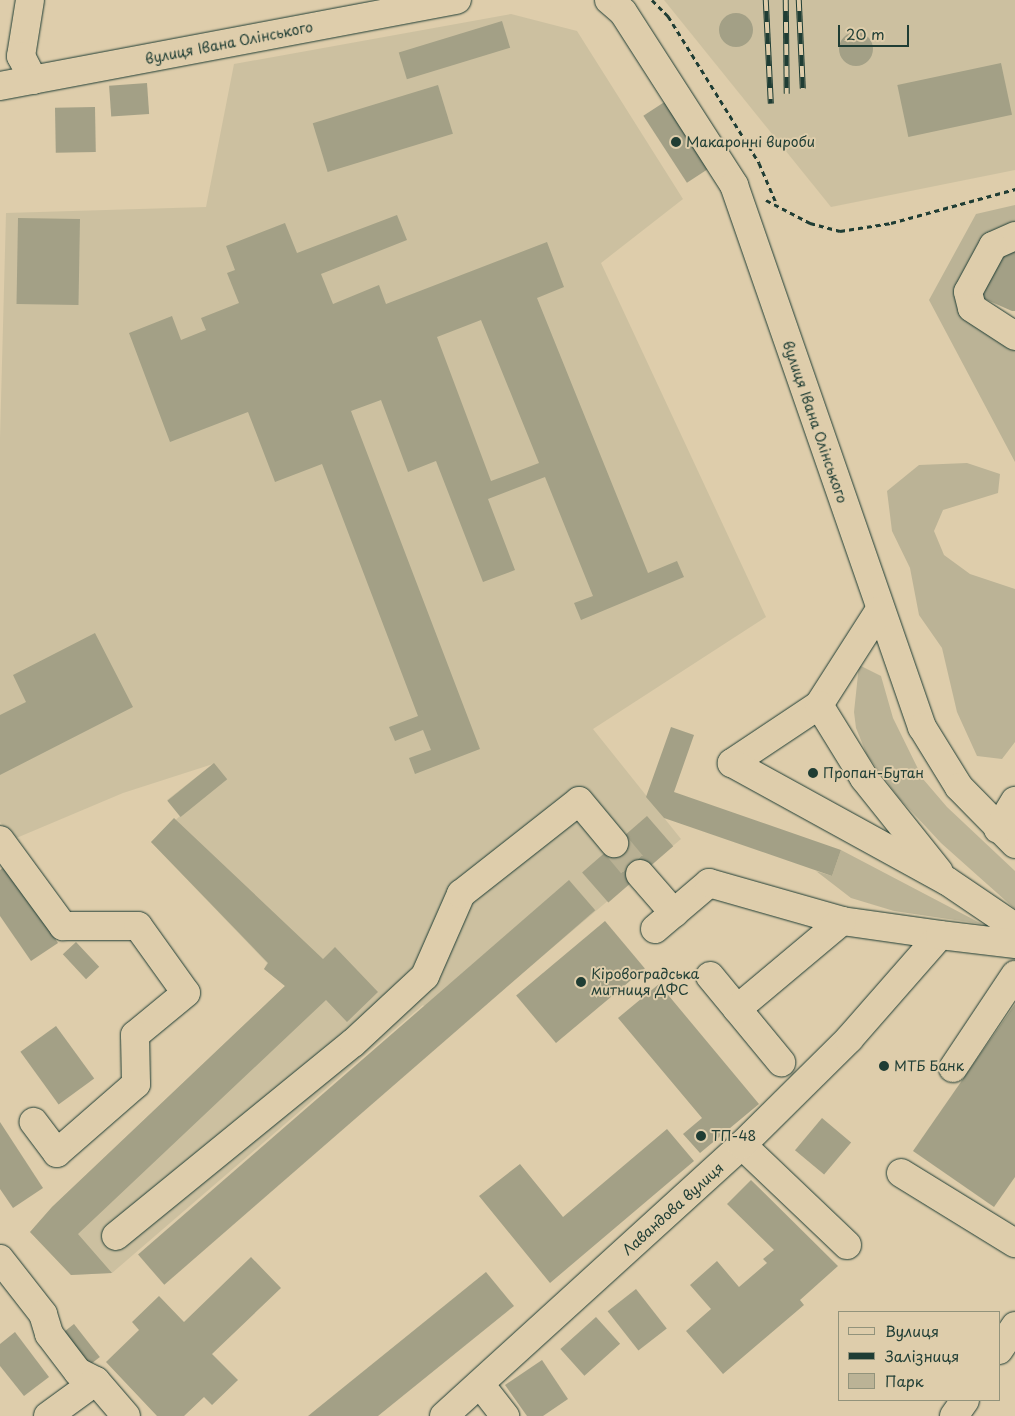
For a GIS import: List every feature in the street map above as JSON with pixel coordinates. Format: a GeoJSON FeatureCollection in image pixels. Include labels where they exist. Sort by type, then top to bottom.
{"type":"FeatureCollection","features":[{"type":"Feature","properties":{"kind":"street"},"geometry":{"type":"LineString","coordinates":[[30,0],[22,56],[33,80]]}},
{"type":"Feature","properties":{"kind":"street","name":"вулиця Івана Олінського"},"geometry":{"type":"LineString","coordinates":[[0,86],[457,0]]}},
{"type":"Feature","properties":{"kind":"street","name":"вулиця Івана Олінського"},"geometry":{"type":"LineString","coordinates":[[609,0],[623,12],[734,185],[880,611],[930,742],[959,787],[1006,837]]}},
{"type":"Feature","properties":{"kind":"street"},"geometry":{"type":"LineString","coordinates":[[1011,330],[972,308],[968,292],[993,246],[1015,236]]}},
{"type":"Feature","properties":{"kind":"street"},"geometry":{"type":"LineString","coordinates":[[880,611],[818,705],[732,764],[947,881],[1015,927]]}},
{"type":"Feature","properties":{"kind":"street"},"geometry":{"type":"LineString","coordinates":[[818,705],[864,778],[947,881]]}},
{"type":"Feature","properties":{"kind":"street"},"geometry":{"type":"LineString","coordinates":[[116,1236],[353,1043],[425,976],[461,894],[579,801],[614,843]]}},
{"type":"Feature","properties":{"kind":"street"},"geometry":{"type":"LineString","coordinates":[[1006,837],[1015,801]]}},
{"type":"Feature","properties":{"kind":"street"},"geometry":{"type":"LineString","coordinates":[[0,840],[63,926],[138,926],[186,993],[135,1035],[136,1084],[57,1153],[34,1122]]}},
{"type":"Feature","properties":{"kind":"street"},"geometry":{"type":"LineString","coordinates":[[640,874],[664,921],[709,883],[842,921],[1015,944]]}},
{"type":"Feature","properties":{"kind":"street"},"geometry":{"type":"LineString","coordinates":[[737,1009],[842,921]]}},
{"type":"Feature","properties":{"kind":"street","name":"Лавандова вулиця"},"geometry":{"type":"LineString","coordinates":[[444,1416],[742,1145],[849,1039],[940,935]]}},
{"type":"Feature","properties":{"kind":"street"},"geometry":{"type":"LineString","coordinates":[[953,1068],[1015,975]]}},
{"type":"Feature","properties":{"kind":"street"},"geometry":{"type":"LineString","coordinates":[[710,976],[781,1062]]}},
{"type":"Feature","properties":{"kind":"street"},"geometry":{"type":"LineString","coordinates":[[742,1145],[847,1245]]}},
{"type":"Feature","properties":{"kind":"street"},"geometry":{"type":"LineString","coordinates":[[901,1173],[1015,1243]]}},
{"type":"Feature","properties":{"kind":"street"},"geometry":{"type":"LineString","coordinates":[[0,1259],[43,1314],[49,1334],[78,1372],[96,1381],[126,1416]]}},
{"type":"Feature","properties":{"kind":"street"},"geometry":{"type":"LineString","coordinates":[[1000,1348],[1015,1326]]}},
{"type":"Feature","properties":{"kind":"street"},"geometry":{"type":"LineString","coordinates":[[48,1416],[96,1381]]}},
{"type":"Feature","properties":{"kind":"street"},"geometry":{"type":"LineString","coordinates":[[480,1384],[505,1416]]}},
{"type":"Feature","properties":{"kind":"street"},"geometry":{"type":"LineString","coordinates":[[954,1416],[964,1401]]}},
{"type":"Feature","properties":{"kind":"path"},"geometry":{"type":"LineString","coordinates":[[652,0],[668,16],[759,163],[777,205]]}},
{"type":"Feature","properties":{"kind":"path"},"geometry":{"type":"LineString","coordinates":[[734,185],[810,223],[840,231],[891,223],[1015,189]]}},
{"type":"Feature","properties":{"kind":"shaded area"},"geometry":{"type":"Polygon","coordinates":[[[664,0],[1015,0],[1015,170],[831,207],[664,0]]]}},
{"type":"Feature","properties":{"kind":"shaded area"},"geometry":{"type":"Polygon","coordinates":[[[511,14],[577,31],[683,199],[601,263],[766,617],[593,729],[681,839],[449,1035],[423,1005],[112,1273],[71,1275],[30,1232],[52,1207],[285,986],[264,969],[267,963],[151,842],[180,816],[167,800],[213,764],[123,793],[14,839],[0,822],[0,438],[6,213],[206,207],[234,64],[511,14]]]}},
{"type":"Feature","properties":{"kind":"green space"},"geometry":{"type":"Polygon","coordinates":[[[1015,205],[1015,229],[956,295],[956,303],[959,310],[1015,348],[1015,462],[929,300],[976,214],[1015,205]]]}},
{"type":"Feature","properties":{"kind":"green space"},"geometry":{"type":"Polygon","coordinates":[[[967,463],[1000,474],[998,493],[943,510],[934,531],[944,555],[970,574],[1015,589],[1015,742],[1002,759],[977,756],[957,712],[942,648],[919,615],[910,568],[892,531],[887,491],[919,465],[967,463]]]}},
{"type":"Feature","properties":{"kind":"green space"},"geometry":{"type":"Polygon","coordinates":[[[859,665],[881,676],[893,718],[923,779],[947,807],[1015,871],[1015,909],[941,843],[899,798],[867,755],[856,728],[854,712],[859,665]]]}},
{"type":"Feature","properties":{"kind":"green space"},"geometry":{"type":"Polygon","coordinates":[[[841,850],[982,924],[894,911],[851,898],[816,871],[832,876],[841,850]]]}},
{"type":"Feature","properties":{"kind":"building"},"geometry":{"type":"Polygon","coordinates":[[[736,13],[748,18],[753,30],[748,42],[736,47],[724,42],[719,30],[724,18],[736,13]]]}},
{"type":"Feature","properties":{"kind":"building"},"geometry":{"type":"Polygon","coordinates":[[[502,21],[510,48],[407,79],[399,53],[502,21]]]}},
{"type":"Feature","properties":{"kind":"building"},"geometry":{"type":"Polygon","coordinates":[[[856,32],[868,37],[873,49],[868,61],[856,66],[844,61],[839,49],[844,37],[856,32]]]}},
{"type":"Feature","properties":{"kind":"building"},"geometry":{"type":"Polygon","coordinates":[[[1001,63],[1012,115],[908,137],[897,85],[1001,63]]]}},
{"type":"Feature","properties":{"kind":"building"},"geometry":{"type":"Polygon","coordinates":[[[147,83],[149,114],[111,117],[109,86],[147,83]]]}},
{"type":"Feature","properties":{"kind":"building"},"geometry":{"type":"Polygon","coordinates":[[[438,85],[453,134],[328,172],[313,123],[438,85]]]}},
{"type":"Feature","properties":{"kind":"building","name":"Макаронні вироби"},"geometry":{"type":"Polygon","coordinates":[[[666,101],[710,168],[687,183],[643,116],[666,101]]]}},
{"type":"Feature","properties":{"kind":"building"},"geometry":{"type":"Polygon","coordinates":[[[95,107],[96,152],[56,153],[55,108],[95,107]]]}},
{"type":"Feature","properties":{"kind":"building"},"geometry":{"type":"Polygon","coordinates":[[[397,215],[407,240],[321,274],[333,304],[379,285],[386,304],[547,242],[564,287],[537,298],[648,573],[677,561],[684,577],[581,620],[574,603],[593,596],[545,477],[488,499],[515,570],[483,582],[436,461],[408,472],[381,400],[351,411],[480,749],[415,774],[409,758],[431,750],[423,730],[395,741],[389,727],[418,716],[322,464],[275,482],[248,412],[170,442],[129,333],[172,316],[181,340],[206,330],[201,318],[239,303],[227,273],[235,270],[226,246],[285,223],[297,253],[397,215]],[[481,320],[437,337],[491,481],[539,463],[481,320]]]}},
{"type":"Feature","properties":{"kind":"building"},"geometry":{"type":"Polygon","coordinates":[[[18,218],[80,219],[78,305],[16,304],[18,218]]]}},
{"type":"Feature","properties":{"kind":"building"},"geometry":{"type":"Polygon","coordinates":[[[1015,245],[1015,311],[1012,311],[978,296],[1002,248],[1015,245]]]}},
{"type":"Feature","properties":{"kind":"building"},"geometry":{"type":"Polygon","coordinates":[[[95,633],[133,707],[0,775],[0,715],[26,702],[13,675],[95,633]]]}},
{"type":"Feature","properties":{"kind":"building"},"geometry":{"type":"Polygon","coordinates":[[[671,727],[694,735],[674,792],[841,850],[832,876],[664,818],[646,797],[671,727]]]}},
{"type":"Feature","properties":{"kind":"building"},"geometry":{"type":"Polygon","coordinates":[[[214,763],[227,779],[181,817],[167,801],[214,763]]]}},
{"type":"Feature","properties":{"kind":"building"},"geometry":{"type":"Polygon","coordinates":[[[647,816],[673,846],[608,903],[582,872],[647,816]]]}},
{"type":"Feature","properties":{"kind":"building"},"geometry":{"type":"Polygon","coordinates":[[[174,818],[323,959],[335,947],[378,992],[347,1022],[326,1000],[78,1234],[112,1273],[71,1275],[30,1232],[52,1207],[285,986],[264,969],[268,963],[151,842],[174,818]]]}},
{"type":"Feature","properties":{"kind":"building"},"geometry":{"type":"Polygon","coordinates":[[[5,866],[58,943],[31,961],[0,916],[0,870],[5,866]]]}},
{"type":"Feature","properties":{"kind":"building"},"geometry":{"type":"Polygon","coordinates":[[[569,880],[595,910],[164,1285],[138,1255],[569,880]]]}},
{"type":"Feature","properties":{"kind":"building","name":"Кіровоградська митниця ДФС"},"geometry":{"type":"Polygon","coordinates":[[[605,921],[645,968],[556,1043],[516,996],[605,921]]]}},
{"type":"Feature","properties":{"kind":"building"},"geometry":{"type":"Polygon","coordinates":[[[76,942],[99,967],[86,979],[63,954],[76,942]]]}},
{"type":"Feature","properties":{"kind":"building"},"geometry":{"type":"Polygon","coordinates":[[[659,984],[759,1104],[700,1153],[683,1134],[702,1118],[618,1018],[659,984]]]}},
{"type":"Feature","properties":{"kind":"building"},"geometry":{"type":"Polygon","coordinates":[[[1015,1004],[1015,1177],[994,1207],[913,1151],[1015,1004]]]}},
{"type":"Feature","properties":{"kind":"building"},"geometry":{"type":"Polygon","coordinates":[[[56,1026],[94,1079],[59,1104],[20,1052],[56,1026]]]}},
{"type":"Feature","properties":{"kind":"building"},"geometry":{"type":"Polygon","coordinates":[[[822,1118],[851,1142],[824,1175],[795,1150],[822,1118]]]}},
{"type":"Feature","properties":{"kind":"building"},"geometry":{"type":"Polygon","coordinates":[[[0,1122],[43,1188],[13,1208],[0,1189],[0,1122]]]}},
{"type":"Feature","properties":{"kind":"building"},"geometry":{"type":"Polygon","coordinates":[[[667,1129],[694,1161],[550,1283],[479,1196],[520,1164],[563,1217],[667,1129]]]}},
{"type":"Feature","properties":{"kind":"building"},"geometry":{"type":"Polygon","coordinates":[[[751,1180],[838,1266],[800,1300],[804,1305],[723,1374],[686,1331],[711,1309],[690,1285],[717,1261],[739,1287],[767,1263],[763,1259],[774,1250],[727,1204],[751,1180]]]}},
{"type":"Feature","properties":{"kind":"building"},"geometry":{"type":"Polygon","coordinates":[[[251,1257],[281,1288],[212,1354],[238,1380],[212,1405],[204,1397],[184,1416],[157,1416],[106,1362],[139,1330],[132,1322],[159,1296],[184,1322],[251,1257]]]}},
{"type":"Feature","properties":{"kind":"building"},"geometry":{"type":"Polygon","coordinates":[[[486,1272],[514,1306],[378,1416],[308,1416],[486,1272]]]}},
{"type":"Feature","properties":{"kind":"building"},"geometry":{"type":"Polygon","coordinates":[[[636,1289],[667,1328],[638,1351],[608,1311],[636,1289]]]}},
{"type":"Feature","properties":{"kind":"building"},"geometry":{"type":"Polygon","coordinates":[[[596,1317],[620,1344],[584,1376],[560,1349],[596,1317]]]}},
{"type":"Feature","properties":{"kind":"building"},"geometry":{"type":"Polygon","coordinates":[[[74,1324],[100,1357],[85,1369],[59,1336],[74,1324]]]}},
{"type":"Feature","properties":{"kind":"building"},"geometry":{"type":"Polygon","coordinates":[[[15,1332],[49,1377],[24,1396],[0,1366],[0,1344],[15,1332]]]}},
{"type":"Feature","properties":{"kind":"building"},"geometry":{"type":"Polygon","coordinates":[[[542,1360],[568,1399],[543,1416],[527,1416],[505,1385],[542,1360]]]}},
{"type":"Feature","properties":{"kind":"tunnel"},"geometry":{"type":"LineString","coordinates":[[614,843],[640,874]]}},
{"type":"Feature","properties":{"kind":"railway"},"geometry":{"type":"LineString","coordinates":[[766,0],[771,104]]}},
{"type":"Feature","properties":{"kind":"railway"},"geometry":{"type":"LineString","coordinates":[[786,0],[787,94]]}},
{"type":"Feature","properties":{"kind":"railway"},"geometry":{"type":"LineString","coordinates":[[799,0],[803,89]]}},
{"type":"Feature","properties":{"kind":"place","name":"Макаронні вироби"},"geometry":{"type":"Point","coordinates":[676,142]}},
{"type":"Feature","properties":{"kind":"place","name":"Пропан-Бутан"},"geometry":{"type":"Point","coordinates":[813,773]}},
{"type":"Feature","properties":{"kind":"place","name":"Кіровоградська митниця ДФС"},"geometry":{"type":"Point","coordinates":[581,982]}},
{"type":"Feature","properties":{"kind":"place","name":"МТБ Банк"},"geometry":{"type":"Point","coordinates":[884,1066]}},
{"type":"Feature","properties":{"kind":"place","name":"ТП-48"},"geometry":{"type":"Point","coordinates":[701,1136]}}]}
